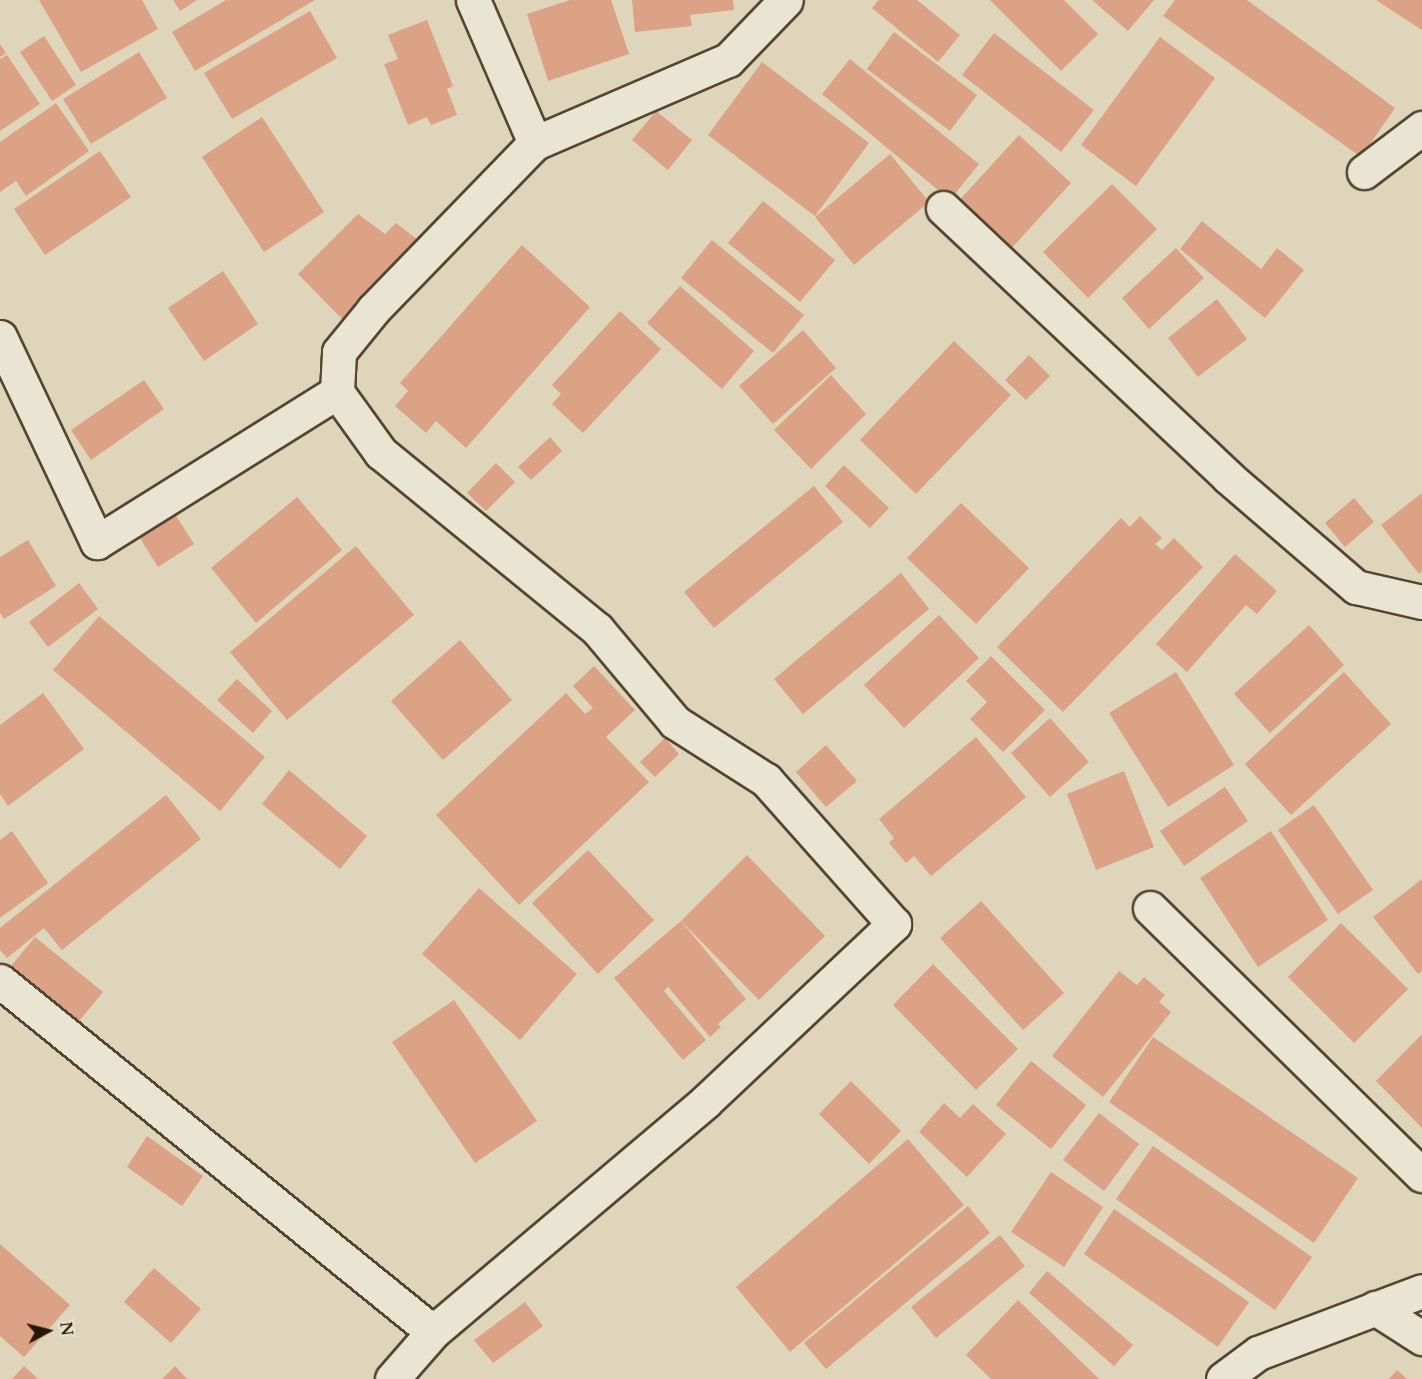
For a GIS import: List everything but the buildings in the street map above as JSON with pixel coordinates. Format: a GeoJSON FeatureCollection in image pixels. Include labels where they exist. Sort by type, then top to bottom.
{"type":"FeatureCollection","features":[{"type":"Feature","properties":{"kind":"street"},"geometry":{"type":"LineString","coordinates":[[473,0],[535,143]]}},
{"type":"Feature","properties":{"kind":"street"},"geometry":{"type":"LineString","coordinates":[[392,1379],[433,1332],[705,1102],[894,924],[766,780],[675,722],[597,629],[381,453],[337,393],[339,352],[374,309],[535,143],[728,60],[786,0]]}},
{"type":"Feature","properties":{"kind":"street"},"geometry":{"type":"LineString","coordinates":[[1364,172],[1422,128]]}},
{"type":"Feature","properties":{"kind":"street"},"geometry":{"type":"LineString","coordinates":[[943,208],[1228,477],[1356,587],[1422,602]]}},
{"type":"Feature","properties":{"kind":"street"},"geometry":{"type":"LineString","coordinates":[[0,337],[97,542],[337,393]]}},
{"type":"Feature","properties":{"kind":"street"},"geometry":{"type":"LineString","coordinates":[[1150,908],[1422,1174]]}},
{"type":"Feature","properties":{"kind":"street"},"geometry":{"type":"LineString","coordinates":[[0,981],[433,1332]]}},
{"type":"Feature","properties":{"kind":"street"},"geometry":{"type":"LineString","coordinates":[[1223,1379],[1258,1353],[1422,1291]]}},
{"type":"Feature","properties":{"kind":"street"},"geometry":{"type":"LineString","coordinates":[[1375,1308],[1422,1338]]}}]}
